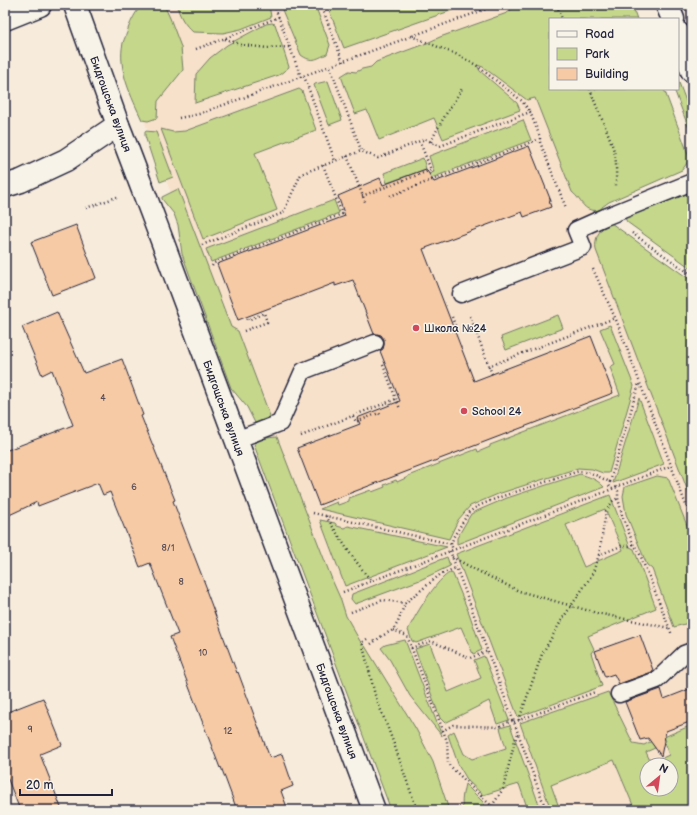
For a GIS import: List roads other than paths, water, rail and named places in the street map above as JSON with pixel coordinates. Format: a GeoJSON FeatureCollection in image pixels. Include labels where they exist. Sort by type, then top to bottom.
{"type":"FeatureCollection","features":[{"type":"Feature","properties":{"kind":"street"},"geometry":{"type":"LineString","coordinates":[[5,19],[40,5]]}},
{"type":"Feature","properties":{"kind":"street","name":"Бидгощська вулиця"},"geometry":{"type":"LineString","coordinates":[[75,5],[118,125],[374,810]]}},
{"type":"Feature","properties":{"kind":"street"},"geometry":{"type":"LineString","coordinates":[[667,5],[673,18]]}},
{"type":"Feature","properties":{"kind":"street"},"geometry":{"type":"LineString","coordinates":[[679,36],[692,71]]}},
{"type":"Feature","properties":{"kind":"street"},"geometry":{"type":"LineString","coordinates":[[5,186],[66,160],[118,125]]}},
{"type":"Feature","properties":{"kind":"lane"},"geometry":{"type":"LineString","coordinates":[[461,294],[583,247],[576,230],[692,182]]}},
{"type":"Feature","properties":{"kind":"lane"},"geometry":{"type":"LineString","coordinates":[[236,440],[280,424],[303,370],[375,343]]}},
{"type":"Feature","properties":{"kind":"lane"},"geometry":{"type":"LineString","coordinates":[[620,694],[657,680],[686,654]]}},
{"type":"Feature","properties":{"kind":"place","name":"Школа №24"},"geometry":{"type":"Point","coordinates":[416,328]}},
{"type":"Feature","properties":{"kind":"place","name":"School 24"},"geometry":{"type":"Point","coordinates":[464,411]}}]}
